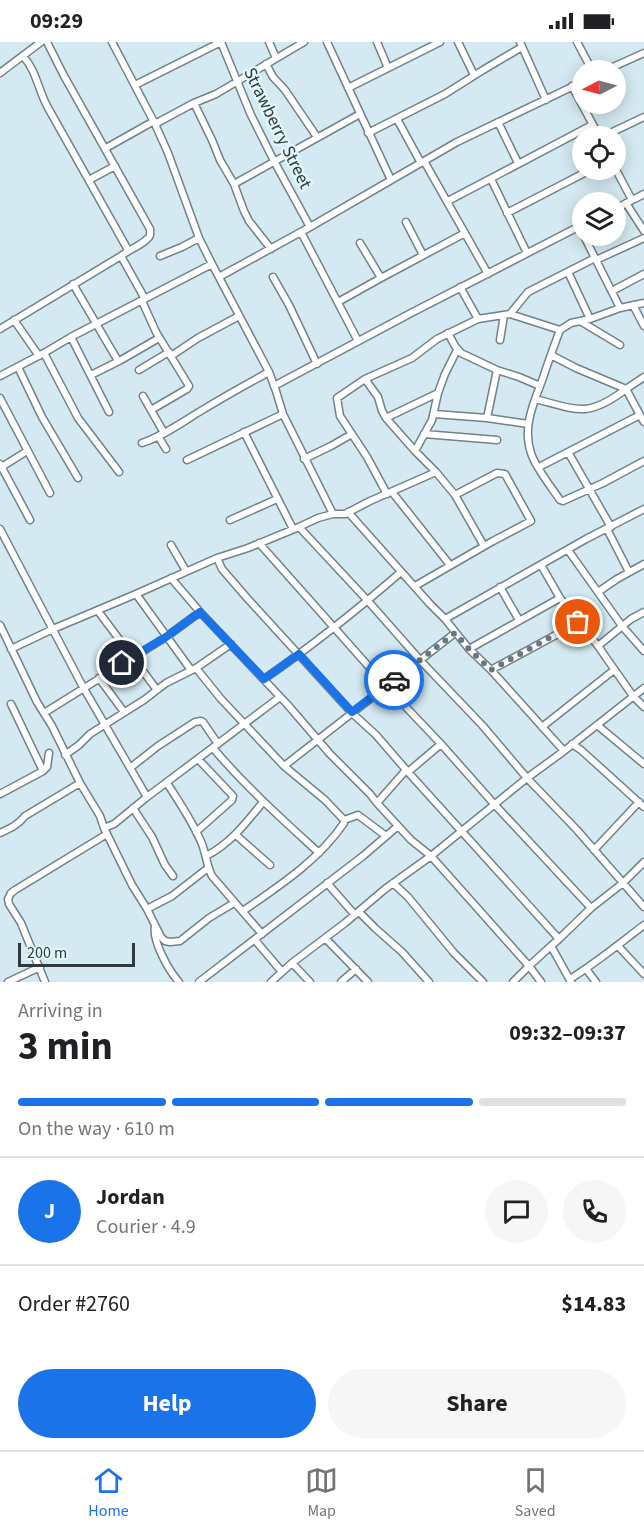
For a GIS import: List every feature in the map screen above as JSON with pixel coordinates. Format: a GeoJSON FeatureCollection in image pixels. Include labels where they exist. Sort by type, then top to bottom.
{"type":"FeatureCollection","features":[{"type":"Feature","properties":{"kind":"street"},"geometry":{"type":"LineString","coordinates":[[0,73],[41,42]]}},
{"type":"Feature","properties":{"kind":"street"},"geometry":{"type":"LineString","coordinates":[[0,329],[150,236],[150,229],[47,42]]}},
{"type":"Feature","properties":{"kind":"street"},"geometry":{"type":"LineString","coordinates":[[135,85],[221,42]]}},
{"type":"Feature","properties":{"kind":"street","name":"Strawberry Street"},"geometry":{"type":"LineString","coordinates":[[221,42],[251,115],[310,227]]}},
{"type":"Feature","properties":{"kind":"street"},"geometry":{"type":"LineString","coordinates":[[269,42],[276,58]]}},
{"type":"Feature","properties":{"kind":"street"},"geometry":{"type":"LineString","coordinates":[[106,148],[154,122],[216,94],[304,42]]}},
{"type":"Feature","properties":{"kind":"street"},"geometry":{"type":"LineString","coordinates":[[327,42],[391,180]]}},
{"type":"Feature","properties":{"kind":"street"},"geometry":{"type":"LineString","coordinates":[[377,42],[388,68]]}},
{"type":"Feature","properties":{"kind":"street"},"geometry":{"type":"LineString","coordinates":[[348,88],[427,45],[440,42]]}},
{"type":"Feature","properties":{"kind":"street"},"geometry":{"type":"LineString","coordinates":[[458,42],[474,75]]}},
{"type":"Feature","properties":{"kind":"street"},"geometry":{"type":"LineString","coordinates":[[577,42],[587,60]]}},
{"type":"Feature","properties":{"kind":"street"},"geometry":{"type":"LineString","coordinates":[[114,43],[168,153],[212,264],[268,372],[283,414],[333,514]]}},
{"type":"Feature","properties":{"kind":"street"},"geometry":{"type":"LineString","coordinates":[[368,133],[451,91],[521,45],[546,100]]}},
{"type":"Feature","properties":{"kind":"street"},"geometry":{"type":"LineString","coordinates":[[626,61],[644,53]]}},
{"type":"Feature","properties":{"kind":"street"},"geometry":{"type":"LineString","coordinates":[[23,56],[31,64],[40,94],[128,250]]}},
{"type":"Feature","properties":{"kind":"street"},"geometry":{"type":"LineString","coordinates":[[266,64],[317,138]]}},
{"type":"Feature","properties":{"kind":"street"},"geometry":{"type":"LineString","coordinates":[[219,277],[457,142],[572,86]]}},
{"type":"Feature","properties":{"kind":"street"},"geometry":{"type":"LineString","coordinates":[[194,103],[220,160],[234,184],[249,221],[271,249]]}},
{"type":"Feature","properties":{"kind":"street"},"geometry":{"type":"LineString","coordinates":[[234,184],[360,114]]}},
{"type":"Feature","properties":{"kind":"street"},"geometry":{"type":"LineString","coordinates":[[448,201],[592,124],[587,114]]}},
{"type":"Feature","properties":{"kind":"street"},"geometry":{"type":"LineString","coordinates":[[625,126],[644,117]]}},
{"type":"Feature","properties":{"kind":"street"},"geometry":{"type":"LineString","coordinates":[[397,119],[448,201],[488,274]]}},
{"type":"Feature","properties":{"kind":"street"},"geometry":{"type":"LineString","coordinates":[[498,122],[518,163]]}},
{"type":"Feature","properties":{"kind":"street"},"geometry":{"type":"LineString","coordinates":[[89,180],[115,166]]}},
{"type":"Feature","properties":{"kind":"street"},"geometry":{"type":"LineString","coordinates":[[491,179],[527,253]]}},
{"type":"Feature","properties":{"kind":"street"},"geometry":{"type":"LineString","coordinates":[[507,213],[572,179]]}},
{"type":"Feature","properties":{"kind":"street"},"geometry":{"type":"LineString","coordinates":[[620,180],[644,231]]}},
{"type":"Feature","properties":{"kind":"street"},"geometry":{"type":"LineString","coordinates":[[626,203],[644,195]]}},
{"type":"Feature","properties":{"kind":"street"},"geometry":{"type":"LineString","coordinates":[[406,222],[423,255]]}},
{"type":"Feature","properties":{"kind":"street"},"geometry":{"type":"LineString","coordinates":[[301,232],[358,341]]}},
{"type":"Feature","properties":{"kind":"street"},"geometry":{"type":"LineString","coordinates":[[338,302],[465,232]]}},
{"type":"Feature","properties":{"kind":"street"},"geometry":{"type":"LineString","coordinates":[[274,386],[460,287],[527,253],[572,234]]}},
{"type":"Feature","properties":{"kind":"street"},"geometry":{"type":"LineString","coordinates":[[160,256],[200,238]]}},
{"type":"Feature","properties":{"kind":"street"},"geometry":{"type":"LineString","coordinates":[[500,340],[507,315],[528,292],[644,238]]}},
{"type":"Feature","properties":{"kind":"street"},"geometry":{"type":"LineString","coordinates":[[360,243],[381,278]]}},
{"type":"Feature","properties":{"kind":"street"},"geometry":{"type":"LineString","coordinates":[[589,246],[620,308]]}},
{"type":"Feature","properties":{"kind":"street"},"geometry":{"type":"LineString","coordinates":[[121,256],[144,300],[159,338],[189,387],[151,410]]}},
{"type":"Feature","properties":{"kind":"street"},"geometry":{"type":"LineString","coordinates":[[0,376],[212,264]]}},
{"type":"Feature","properties":{"kind":"street"},"geometry":{"type":"LineString","coordinates":[[568,272],[590,319]]}},
{"type":"Feature","properties":{"kind":"street"},"geometry":{"type":"LineString","coordinates":[[612,291],[644,274]]}},
{"type":"Feature","properties":{"kind":"street"},"geometry":{"type":"LineString","coordinates":[[273,277],[317,364]]}},
{"type":"Feature","properties":{"kind":"street"},"geometry":{"type":"LineString","coordinates":[[73,284],[118,361]]}},
{"type":"Feature","properties":{"kind":"street"},"geometry":{"type":"LineString","coordinates":[[460,287],[478,319]]}},
{"type":"Feature","properties":{"kind":"street"},"geometry":{"type":"LineString","coordinates":[[644,303],[571,323],[560,330],[528,424],[530,452],[560,500],[566,501],[590,490],[644,461]]}},
{"type":"Feature","properties":{"kind":"street"},"geometry":{"type":"LineString","coordinates":[[633,305],[644,326]]}},
{"type":"Feature","properties":{"kind":"street"},"geometry":{"type":"LineString","coordinates":[[450,565],[390,493],[339,414],[337,398],[365,379],[412,357],[437,339],[478,319],[507,315],[560,330]]}},
{"type":"Feature","properties":{"kind":"street"},"geometry":{"type":"LineString","coordinates":[[139,370],[239,316]]}},
{"type":"Feature","properties":{"kind":"street"},"geometry":{"type":"LineString","coordinates":[[14,320],[42,355],[78,418],[119,472]]}},
{"type":"Feature","properties":{"kind":"street"},"geometry":{"type":"LineString","coordinates":[[580,321],[620,345]]}},
{"type":"Feature","properties":{"kind":"street"},"geometry":{"type":"LineString","coordinates":[[448,333],[457,350],[473,360],[540,386]]}},
{"type":"Feature","properties":{"kind":"street"},"geometry":{"type":"LineString","coordinates":[[71,337],[110,412]]}},
{"type":"Feature","properties":{"kind":"street"},"geometry":{"type":"LineString","coordinates":[[90,375],[159,338]]}},
{"type":"Feature","properties":{"kind":"street"},"geometry":{"type":"LineString","coordinates":[[415,451],[429,427],[438,393],[449,363],[457,350]]}},
{"type":"Feature","properties":{"kind":"street"},"geometry":{"type":"LineString","coordinates":[[551,355],[626,389],[644,422]]}},
{"type":"Feature","properties":{"kind":"street"},"geometry":{"type":"LineString","coordinates":[[18,367],[42,417],[78,478]]}},
{"type":"Feature","properties":{"kind":"street"},"geometry":{"type":"LineString","coordinates":[[487,418],[496,370]]}},
{"type":"Feature","properties":{"kind":"street"},"geometry":{"type":"LineString","coordinates":[[142,443],[161,435],[268,372]]}},
{"type":"Feature","properties":{"kind":"street"},"geometry":{"type":"LineString","coordinates":[[535,399],[574,409],[590,409],[608,402],[644,377]]}},
{"type":"Feature","properties":{"kind":"street"},"geometry":{"type":"LineString","coordinates":[[365,379],[378,397],[386,418],[455,495],[484,546]]}},
{"type":"Feature","properties":{"kind":"street"},"geometry":{"type":"LineString","coordinates":[[386,418],[438,393]]}},
{"type":"Feature","properties":{"kind":"street"},"geometry":{"type":"LineString","coordinates":[[143,396],[166,449]]}},
{"type":"Feature","properties":{"kind":"street"},"geometry":{"type":"LineString","coordinates":[[0,398],[50,493]]}},
{"type":"Feature","properties":{"kind":"street"},"geometry":{"type":"LineString","coordinates":[[187,460],[283,414]]}},
{"type":"Feature","properties":{"kind":"street"},"geometry":{"type":"LineString","coordinates":[[434,414],[528,424]]}},
{"type":"Feature","properties":{"kind":"street"},"geometry":{"type":"LineString","coordinates":[[539,467],[640,415]]}},
{"type":"Feature","properties":{"kind":"street"},"geometry":{"type":"LineString","coordinates":[[244,432],[277,499],[296,528],[368,601],[482,725],[644,907]]}},
{"type":"Feature","properties":{"kind":"street"},"geometry":{"type":"LineString","coordinates":[[304,459],[352,434]]}},
{"type":"Feature","properties":{"kind":"street"},"geometry":{"type":"LineString","coordinates":[[424,434],[496,440]]}},
{"type":"Feature","properties":{"kind":"street"},"geometry":{"type":"LineString","coordinates":[[27,451],[0,466],[30,520]]}},
{"type":"Feature","properties":{"kind":"street"},"geometry":{"type":"LineString","coordinates":[[568,452],[590,490],[629,572]]}},
{"type":"Feature","properties":{"kind":"street"},"geometry":{"type":"LineString","coordinates":[[11,649],[217,558],[318,518],[333,514],[342,515],[436,472]]}},
{"type":"Feature","properties":{"kind":"street"},"geometry":{"type":"LineString","coordinates":[[415,586],[531,521],[506,474],[497,473],[455,495]]}},
{"type":"Feature","properties":{"kind":"street"},"geometry":{"type":"LineString","coordinates":[[230,520],[277,499]]}},
{"type":"Feature","properties":{"kind":"street"},"geometry":{"type":"LineString","coordinates":[[445,620],[586,539],[644,509]]}},
{"type":"Feature","properties":{"kind":"street"},"geometry":{"type":"LineString","coordinates":[[348,512],[469,649],[564,751]]}},
{"type":"Feature","properties":{"kind":"street"},"geometry":{"type":"LineString","coordinates":[[0,529],[83,687],[147,797]]}},
{"type":"Feature","properties":{"kind":"street"},"geometry":{"type":"LineString","coordinates":[[259,543],[386,686],[591,908]]}},
{"type":"Feature","properties":{"kind":"street"},"geometry":{"type":"LineString","coordinates":[[171,545],[186,571]]}},
{"type":"Feature","properties":{"kind":"street"},"geometry":{"type":"LineString","coordinates":[[568,550],[622,626],[643,648]]}},
{"type":"Feature","properties":{"kind":"street"},"geometry":{"type":"LineString","coordinates":[[217,558],[226,574],[352,712],[376,735],[559,939]]}},
{"type":"Feature","properties":{"kind":"street"},"geometry":{"type":"LineString","coordinates":[[598,592],[644,564]]}},
{"type":"Feature","properties":{"kind":"street"},"geometry":{"type":"LineString","coordinates":[[541,565],[560,598],[598,646],[633,696],[644,707]]}},
{"type":"Feature","properties":{"kind":"street"},"geometry":{"type":"LineString","coordinates":[[264,679],[334,628],[401,572]]}},
{"type":"Feature","properties":{"kind":"street"},"geometry":{"type":"LineString","coordinates":[[171,578],[411,840],[431,856],[529,966],[540,982]]}},
{"type":"Feature","properties":{"kind":"street"},"geometry":{"type":"LineString","coordinates":[[500,587],[519,620]]}},
{"type":"Feature","properties":{"kind":"street"},"geometry":{"type":"LineString","coordinates":[[135,594],[166,637],[221,699],[284,766],[345,820]]}},
{"type":"Feature","properties":{"kind":"street"},"geometry":{"type":"LineString","coordinates":[[469,649],[560,598]]}},
{"type":"Feature","properties":{"kind":"street"},"geometry":{"type":"LineString","coordinates":[[98,610],[157,690]]}},
{"type":"Feature","properties":{"kind":"street"},"geometry":{"type":"LineString","coordinates":[[44,713],[166,637],[200,612]]}},
{"type":"Feature","properties":{"kind":"street"},"geometry":{"type":"LineString","coordinates":[[598,646],[631,619],[644,612]]}},
{"type":"Feature","properties":{"kind":"street"},"geometry":{"type":"LineString","coordinates":[[491,670],[578,622]]}},
{"type":"Feature","properties":{"kind":"street"},"geometry":{"type":"LineString","coordinates":[[0,625],[5,643],[11,649],[65,755],[100,816],[132,885],[161,937],[165,941],[180,941],[209,918],[234,903]]}},
{"type":"Feature","properties":{"kind":"street"},"geometry":{"type":"LineString","coordinates":[[284,766],[455,633]]}},
{"type":"Feature","properties":{"kind":"street"},"geometry":{"type":"LineString","coordinates":[[65,755],[104,724],[231,644]]}},
{"type":"Feature","properties":{"kind":"street"},"geometry":{"type":"LineString","coordinates":[[542,727],[614,669]]}},
{"type":"Feature","properties":{"kind":"street"},"geometry":{"type":"LineString","coordinates":[[99,678],[124,712]]}},
{"type":"Feature","properties":{"kind":"street"},"geometry":{"type":"LineString","coordinates":[[272,982],[292,963],[393,883],[431,856],[644,688]]}},
{"type":"Feature","properties":{"kind":"street"},"geometry":{"type":"LineString","coordinates":[[45,982],[21,923],[9,904],[8,899],[11,893],[106,831],[147,797],[280,697]]}},
{"type":"Feature","properties":{"kind":"street"},"geometry":{"type":"LineString","coordinates":[[11,704],[44,771]]}},
{"type":"Feature","properties":{"kind":"street"},"geometry":{"type":"LineString","coordinates":[[129,768],[195,722],[201,721],[230,767],[263,802],[319,853]]}},
{"type":"Feature","properties":{"kind":"street"},"geometry":{"type":"LineString","coordinates":[[597,725],[644,764]]}},
{"type":"Feature","properties":{"kind":"street"},"geometry":{"type":"LineString","coordinates":[[377,803],[407,771],[441,744]]}},
{"type":"Feature","properties":{"kind":"street"},"geometry":{"type":"LineString","coordinates":[[572,744],[642,805],[594,850]]}},
{"type":"Feature","properties":{"kind":"street"},"geometry":{"type":"LineString","coordinates":[[0,794],[44,771],[47,767],[49,753]]}},
{"type":"Feature","properties":{"kind":"street"},"geometry":{"type":"LineString","coordinates":[[196,832],[232,800],[233,796],[198,759]]}},
{"type":"Feature","properties":{"kind":"street"},"geometry":{"type":"LineString","coordinates":[[0,833],[13,828],[25,816],[80,783]]}},
{"type":"Feature","properties":{"kind":"street"},"geometry":{"type":"LineString","coordinates":[[167,783],[196,832],[212,876],[262,934]]}},
{"type":"Feature","properties":{"kind":"street"},"geometry":{"type":"LineString","coordinates":[[206,856],[224,846],[236,835],[263,802]]}},
{"type":"Feature","properties":{"kind":"street"},"geometry":{"type":"LineString","coordinates":[[133,808],[173,876]]}},
{"type":"Feature","properties":{"kind":"street"},"geometry":{"type":"LineString","coordinates":[[243,912],[319,853],[342,827],[345,820],[358,815],[386,836]]}},
{"type":"Feature","properties":{"kind":"street"},"geometry":{"type":"LineString","coordinates":[[199,982],[363,856],[398,826]]}},
{"type":"Feature","properties":{"kind":"street"},"geometry":{"type":"LineString","coordinates":[[236,835],[270,865]]}},
{"type":"Feature","properties":{"kind":"street"},"geometry":{"type":"LineString","coordinates":[[513,982],[591,908],[623,883],[644,862]]}},
{"type":"Feature","properties":{"kind":"street"},"geometry":{"type":"LineString","coordinates":[[147,909],[172,896],[208,868]]}},
{"type":"Feature","properties":{"kind":"street"},"geometry":{"type":"LineString","coordinates":[[393,883],[408,897],[454,953],[483,982]]}},
{"type":"Feature","properties":{"kind":"street"},"geometry":{"type":"LineString","coordinates":[[327,884],[402,952],[429,982]]}},
{"type":"Feature","properties":{"kind":"street"},"geometry":{"type":"LineString","coordinates":[[551,946],[570,981],[644,925]]}},
{"type":"Feature","properties":{"kind":"street"},"geometry":{"type":"LineString","coordinates":[[155,926],[153,934],[179,982]]}},
{"type":"Feature","properties":{"kind":"street"},"geometry":{"type":"LineString","coordinates":[[325,938],[368,982]]}},
{"type":"Feature","properties":{"kind":"street"},"geometry":{"type":"LineString","coordinates":[[255,940],[282,972]]}},
{"type":"Feature","properties":{"kind":"street"},"geometry":{"type":"LineString","coordinates":[[618,946],[644,974]]}},
{"type":"Feature","properties":{"kind":"street"},"geometry":{"type":"LineString","coordinates":[[292,963],[309,982]]}},
{"type":"Feature","properties":{"kind":"street"},"geometry":{"type":"LineString","coordinates":[[8,982],[39,967]]}},
{"type":"Feature","properties":{"kind":"street"},"geometry":{"type":"LineString","coordinates":[[341,982],[356,969]]}},
{"type":"Feature","properties":{"kind":"street"},"geometry":{"type":"LineString","coordinates":[[586,969],[596,982]]}},
{"type":"Feature","properties":{"kind":"way so far"},"geometry":{"type":"LineString","coordinates":[[394,680],[455,633],[491,670],[578,622]]}},
{"type":"Feature","properties":{"kind":"route"},"geometry":{"type":"LineString","coordinates":[[122,663],[166,637],[200,612],[264,679],[299,654],[352,712],[394,680]]}}]}
